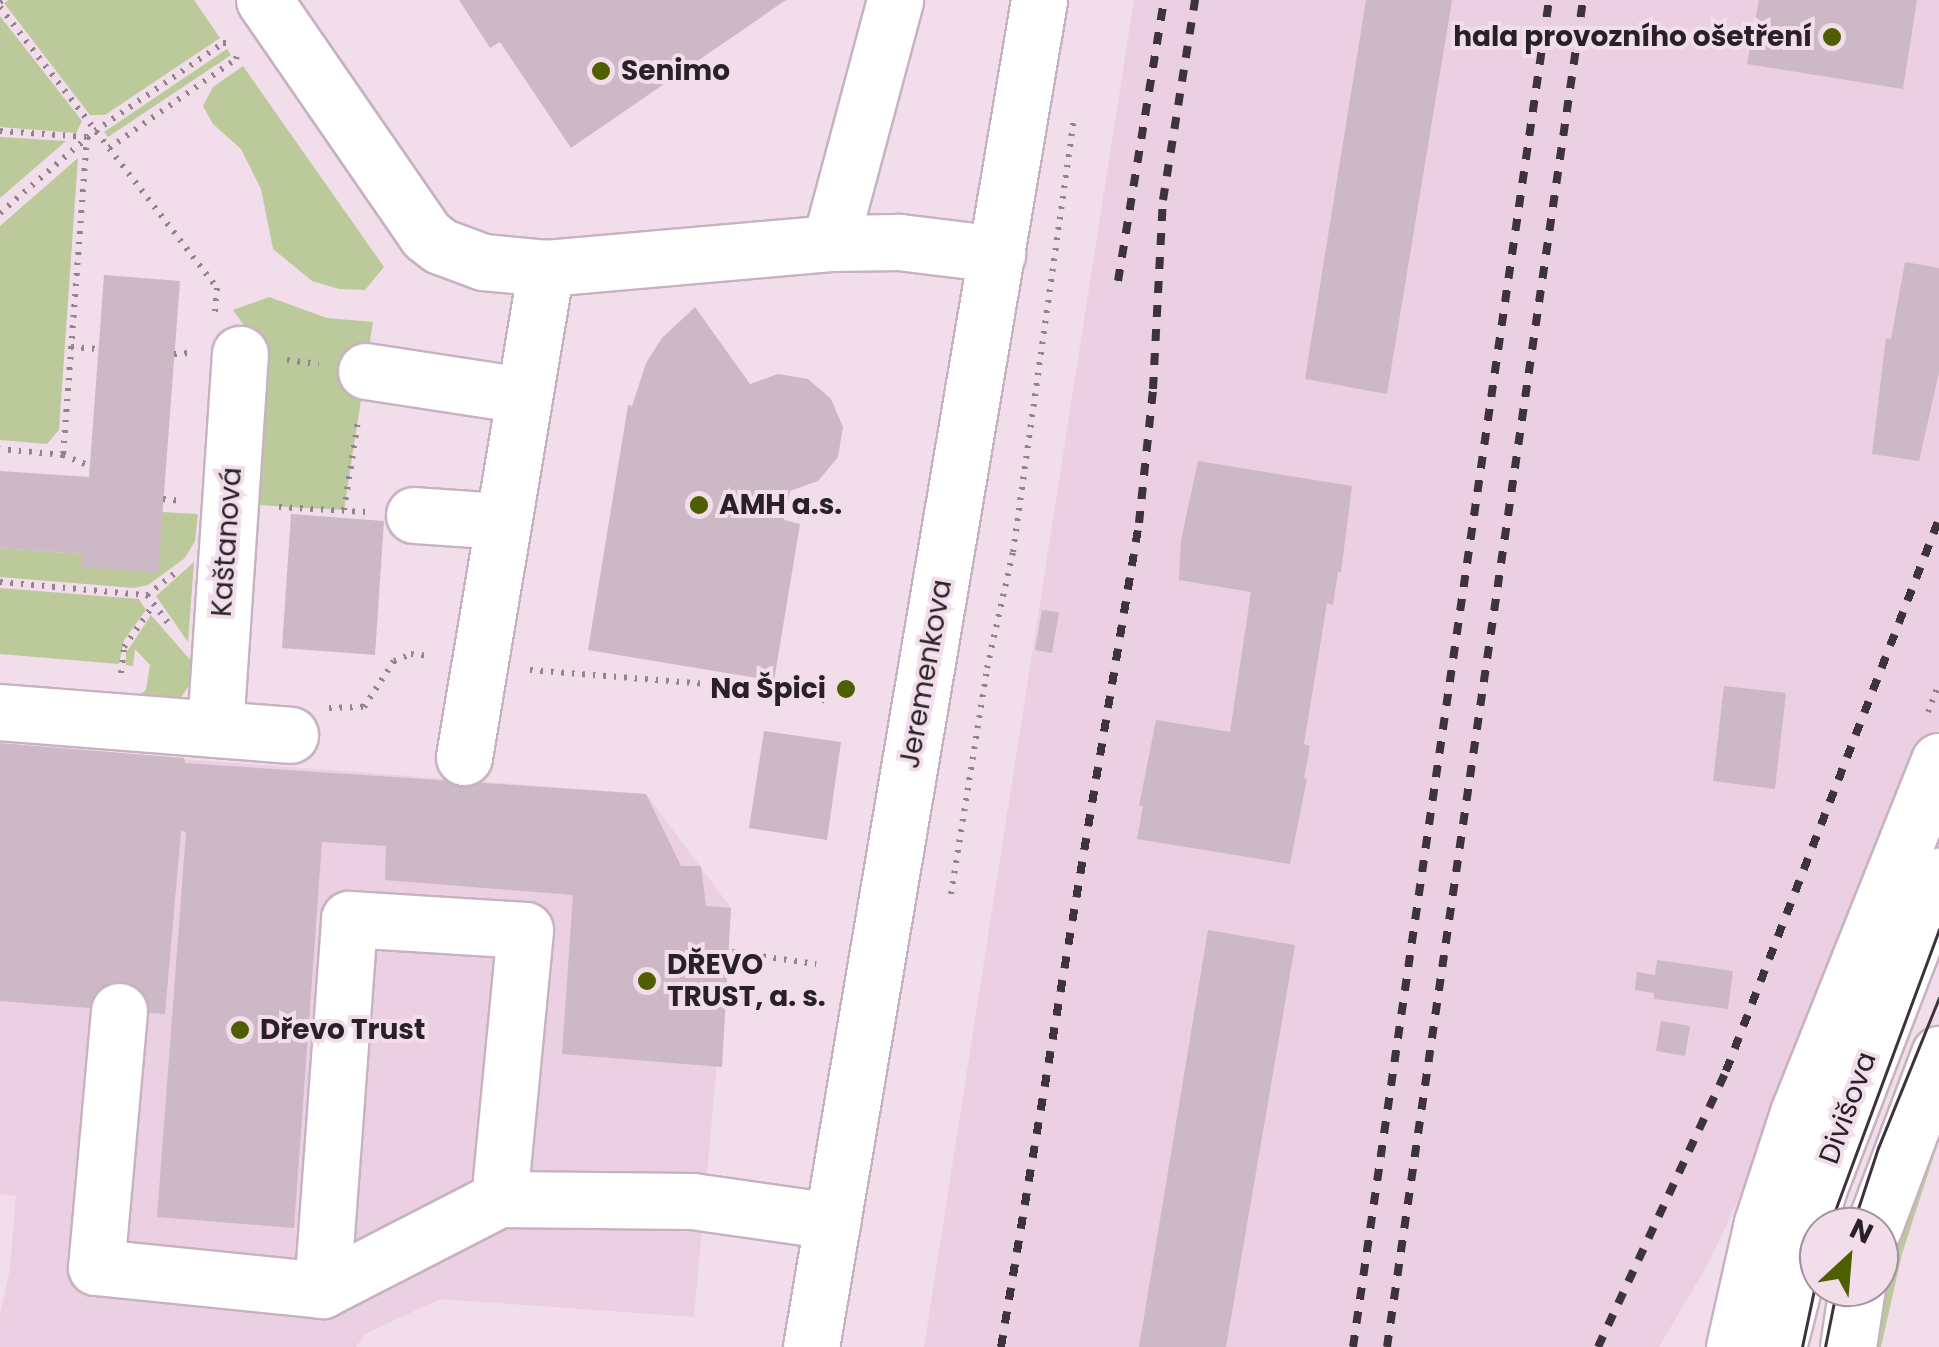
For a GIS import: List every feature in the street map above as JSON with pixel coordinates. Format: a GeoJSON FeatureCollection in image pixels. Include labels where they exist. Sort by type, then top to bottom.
{"type":"FeatureCollection","features":[{"type":"Feature","properties":{"kind":"street"},"geometry":{"type":"LineString","coordinates":[[264,0],[426,235],[440,246],[483,262],[546,268],[830,242],[899,242],[996,254]]}},
{"type":"Feature","properties":{"kind":"street"},"geometry":{"type":"LineString","coordinates":[[830,242],[895,0]]}},
{"type":"Feature","properties":{"kind":"street","name":"Jeremenkova"},"geometry":{"type":"LineString","coordinates":[[811,1347],[1038,0]]}},
{"type":"Feature","properties":{"kind":"street"},"geometry":{"type":"LineString","coordinates":[[464,757],[546,268]]}},
{"type":"Feature","properties":{"kind":"street","name":"Kaštanová"},"geometry":{"type":"LineString","coordinates":[[214,729],[229,504],[227,337]]}},
{"type":"Feature","properties":{"kind":"street"},"geometry":{"type":"LineString","coordinates":[[366,370],[522,395]]}},
{"type":"Feature","properties":{"kind":"street"},"geometry":{"type":"LineString","coordinates":[[414,514],[502,521]]}},
{"type":"Feature","properties":{"kind":"street"},"geometry":{"type":"LineString","coordinates":[[0,712],[290,736]]}},
{"type":"Feature","properties":{"kind":"street"},"geometry":{"type":"LineString","coordinates":[[1734,1347],[1762,1223],[1798,1113],[1939,760]]}},
{"type":"Feature","properties":{"kind":"street","name":"Divišova"},"geometry":{"type":"LineString","coordinates":[[1778,1347],[1818,1190],[1934,904]]}},
{"type":"Feature","properties":{"kind":"street"},"geometry":{"type":"LineString","coordinates":[[322,1290],[349,919],[525,930],[499,1199]]}},
{"type":"Feature","properties":{"kind":"street"},"geometry":{"type":"LineString","coordinates":[[118,1010],[96,1267],[322,1290],[499,1199],[692,1201],[833,1222]]}},
{"type":"Feature","properties":{"kind":"street"},"geometry":{"type":"LineString","coordinates":[[1882,1207],[1939,1054]]}},
{"type":"Feature","properties":{"kind":"street"},"geometry":{"type":"LineString","coordinates":[[1848,1347],[1853,1307]]}},
{"type":"Feature","properties":{"kind":"path"},"geometry":{"type":"LineString","coordinates":[[1,3],[217,288],[227,337]]}},
{"type":"Feature","properties":{"kind":"path"},"geometry":{"type":"LineString","coordinates":[[0,212],[95,131],[223,43],[239,43],[236,60],[109,148]]}},
{"type":"Feature","properties":{"kind":"path"},"geometry":{"type":"LineString","coordinates":[[950,894],[987,668],[1012,552],[1076,98]]}},
{"type":"Feature","properties":{"kind":"path"},"geometry":{"type":"LineString","coordinates":[[0,131],[87,138]]}},
{"type":"Feature","properties":{"kind":"path"},"geometry":{"type":"LineString","coordinates":[[63,455],[87,138]]}},
{"type":"Feature","properties":{"kind":"path"},"geometry":{"type":"LineString","coordinates":[[71,347],[98,348]]}},
{"type":"Feature","properties":{"kind":"path"},"geometry":{"type":"LineString","coordinates":[[344,510],[366,370]]}},
{"type":"Feature","properties":{"kind":"path"},"geometry":{"type":"LineString","coordinates":[[0,449],[63,455],[90,466]]}},
{"type":"Feature","properties":{"kind":"path"},"geometry":{"type":"LineString","coordinates":[[164,499],[414,514]]}},
{"type":"Feature","properties":{"kind":"path"},"geometry":{"type":"LineString","coordinates":[[0,582],[148,595],[186,564]]}},
{"type":"Feature","properties":{"kind":"path"},"geometry":{"type":"LineString","coordinates":[[114,722],[124,647],[154,604]]}},
{"type":"Feature","properties":{"kind":"path"},"geometry":{"type":"LineString","coordinates":[[732,952],[816,964]]}},
{"type":"Feature","properties":{"kind":"shaded area"},"geometry":{"type":"Polygon","coordinates":[[[1134,0],[1939,0],[1939,728],[1841,982],[1708,1264],[1659,1347],[924,1347],[1134,0]]]}},
{"type":"Feature","properties":{"kind":"shaded area"},"geometry":{"type":"Polygon","coordinates":[[[0,745],[646,794],[731,908],[694,1317],[440,1299],[365,1334],[356,1347],[0,1347],[0,1315],[10,1268],[16,1196],[0,1194],[0,745]]]}},
{"type":"Feature","properties":{"kind":"green space"},"geometry":{"type":"Polygon","coordinates":[[[194,0],[220,38],[105,115],[90,115],[4,3],[194,0]]]}},
{"type":"Feature","properties":{"kind":"green space"},"geometry":{"type":"Polygon","coordinates":[[[0,16],[82,121],[76,133],[0,127],[0,16]]]}},
{"type":"Feature","properties":{"kind":"green space"},"geometry":{"type":"Polygon","coordinates":[[[227,49],[231,55],[108,137],[104,132],[227,49]]]}},
{"type":"Feature","properties":{"kind":"green space"},"geometry":{"type":"Polygon","coordinates":[[[243,66],[384,267],[365,290],[339,289],[312,281],[273,249],[261,189],[241,149],[213,124],[203,106],[213,87],[243,66]]]}},
{"type":"Feature","properties":{"kind":"green space"},"geometry":{"type":"Polygon","coordinates":[[[0,137],[66,141],[0,198],[0,137]]]}},
{"type":"Feature","properties":{"kind":"green space"},"geometry":{"type":"Polygon","coordinates":[[[78,158],[59,430],[47,444],[0,440],[0,226],[78,158]]]}},
{"type":"Feature","properties":{"kind":"green space"},"geometry":{"type":"Polygon","coordinates":[[[269,297],[327,318],[373,322],[344,510],[256,505],[267,357],[233,310],[269,297]]]}},
{"type":"Feature","properties":{"kind":"green space"},"geometry":{"type":"Polygon","coordinates":[[[162,512],[198,514],[195,541],[185,558],[148,585],[134,588],[0,577],[0,548],[82,554],[82,567],[162,512]]]}},
{"type":"Feature","properties":{"kind":"green space"},"geometry":{"type":"Polygon","coordinates":[[[194,562],[188,642],[156,596],[194,562]]]}},
{"type":"Feature","properties":{"kind":"green space"},"geometry":{"type":"Polygon","coordinates":[[[0,588],[139,599],[146,610],[124,640],[119,664],[0,654],[0,588]]]}},
{"type":"Feature","properties":{"kind":"green space"},"geometry":{"type":"Polygon","coordinates":[[[151,615],[199,670],[178,702],[130,701],[146,690],[150,665],[135,649],[133,666],[126,665],[126,653],[151,615]]]}},
{"type":"Feature","properties":{"kind":"green space"},"geometry":{"type":"Polygon","coordinates":[[[1939,1088],[1939,1140],[1899,1267],[1897,1207],[1939,1088]]]}},
{"type":"Feature","properties":{"kind":"green space"},"geometry":{"type":"Polygon","coordinates":[[[1872,1307],[1890,1307],[1881,1347],[1864,1347],[1872,1307]]]}},
{"type":"Feature","properties":{"kind":"building","name":"Senimo"},"geometry":{"type":"Polygon","coordinates":[[[459,0],[786,0],[571,148],[500,42],[490,48],[459,0]]]}},
{"type":"Feature","properties":{"kind":"building"},"geometry":{"type":"Polygon","coordinates":[[[1366,0],[1452,0],[1387,394],[1305,379],[1366,0]]]}},
{"type":"Feature","properties":{"kind":"building","name":"hala provozního ošetření"},"geometry":{"type":"Polygon","coordinates":[[[1759,0],[1917,0],[1903,89],[1747,64],[1759,0]]]}},
{"type":"Feature","properties":{"kind":"building"},"geometry":{"type":"Polygon","coordinates":[[[1905,262],[1939,268],[1939,372],[1919,461],[1872,454],[1886,338],[1891,339],[1905,262]]]}},
{"type":"Feature","properties":{"kind":"building"},"geometry":{"type":"Polygon","coordinates":[[[104,275],[180,281],[158,573],[82,567],[82,554],[0,548],[0,471],[89,477],[104,275]]]}},
{"type":"Feature","properties":{"kind":"building","name":"AMH a.s."},"geometry":{"type":"Polygon","coordinates":[[[695,307],[750,384],[778,374],[808,379],[831,399],[843,427],[838,457],[818,481],[790,491],[784,520],[800,524],[774,681],[588,650],[628,405],[632,406],[646,363],[662,338],[695,307]]]}},
{"type":"Feature","properties":{"kind":"building"},"geometry":{"type":"Polygon","coordinates":[[[1198,461],[1352,486],[1341,572],[1333,605],[1327,603],[1304,744],[1310,746],[1304,778],[1307,779],[1290,864],[1137,839],[1143,806],[1139,806],[1156,720],[1230,732],[1251,592],[1179,580],[1181,540],[1198,461]]]}},
{"type":"Feature","properties":{"kind":"building"},"geometry":{"type":"Polygon","coordinates":[[[291,514],[384,521],[375,655],[282,648],[291,514]]]}},
{"type":"Feature","properties":{"kind":"building"},"geometry":{"type":"Polygon","coordinates":[[[1042,610],[1059,612],[1052,653],[1035,650],[1042,610]]]}},
{"type":"Feature","properties":{"kind":"building"},"geometry":{"type":"Polygon","coordinates":[[[1724,686],[1786,693],[1775,789],[1713,781],[1724,686]]]}},
{"type":"Feature","properties":{"kind":"building"},"geometry":{"type":"Polygon","coordinates":[[[764,731],[841,742],[827,840],[749,828],[764,731]]]}},
{"type":"Feature","properties":{"kind":"building"},"geometry":{"type":"Polygon","coordinates":[[[0,743],[184,758],[185,763],[646,794],[681,866],[701,866],[706,906],[731,908],[722,1067],[562,1054],[573,895],[385,880],[386,846],[322,842],[294,1228],[157,1217],[186,832],[181,831],[165,1014],[0,1001],[0,743]]]}},
{"type":"Feature","properties":{"kind":"building"},"geometry":{"type":"Polygon","coordinates":[[[1208,930],[1295,945],[1226,1347],[1139,1347],[1208,930]]]}},
{"type":"Feature","properties":{"kind":"building"},"geometry":{"type":"Polygon","coordinates":[[[1657,960],[1733,971],[1728,1009],[1654,999],[1654,993],[1635,990],[1637,972],[1655,975],[1657,960]]]}},
{"type":"Feature","properties":{"kind":"building"},"geometry":{"type":"Polygon","coordinates":[[[1661,1021],[1690,1026],[1685,1056],[1656,1051],[1661,1021]]]}},
{"type":"Feature","properties":{"kind":"tram line"},"geometry":{"type":"LineString","coordinates":[[1836,1207],[1939,930]]}},
{"type":"Feature","properties":{"kind":"tram line"},"geometry":{"type":"LineString","coordinates":[[1859,1207],[1878,1148],[1939,998]]}},
{"type":"Feature","properties":{"kind":"tram line"},"geometry":{"type":"LineString","coordinates":[[1802,1347],[1810,1307]]}},
{"type":"Feature","properties":{"kind":"tram line"},"geometry":{"type":"LineString","coordinates":[[1825,1347],[1833,1307]]}},
{"type":"Feature","properties":{"kind":"railway"},"geometry":{"type":"LineString","coordinates":[[1118,281],[1164,0]]}},
{"type":"Feature","properties":{"kind":"railway"},"geometry":{"type":"LineString","coordinates":[[1001,1347],[1139,523],[1153,389],[1163,200],[1195,0]]}},
{"type":"Feature","properties":{"kind":"railway"},"geometry":{"type":"LineString","coordinates":[[1353,1347],[1549,0]]}},
{"type":"Feature","properties":{"kind":"railway"},"geometry":{"type":"LineString","coordinates":[[1387,1347],[1583,0]]}},
{"type":"Feature","properties":{"kind":"railway"},"geometry":{"type":"LineString","coordinates":[[1598,1347],[1726,1071],[1939,519]]}},
{"type":"Feature","properties":{"kind":"place","name":"hala provozního ošetření"},"geometry":{"type":"Point","coordinates":[1832,37]}},
{"type":"Feature","properties":{"kind":"place","name":"Senimo"},"geometry":{"type":"Point","coordinates":[601,71]}},
{"type":"Feature","properties":{"kind":"place","name":"AMH a.s."},"geometry":{"type":"Point","coordinates":[699,505]}},
{"type":"Feature","properties":{"kind":"place","name":"Na Špici"},"geometry":{"type":"Point","coordinates":[846,689]}},
{"type":"Feature","properties":{"kind":"place","name":"DŘEVO TRUST, a. s."},"geometry":{"type":"Point","coordinates":[647,981]}},
{"type":"Feature","properties":{"kind":"place","name":"Dřevo Trust"},"geometry":{"type":"Point","coordinates":[240,1030]}}]}
